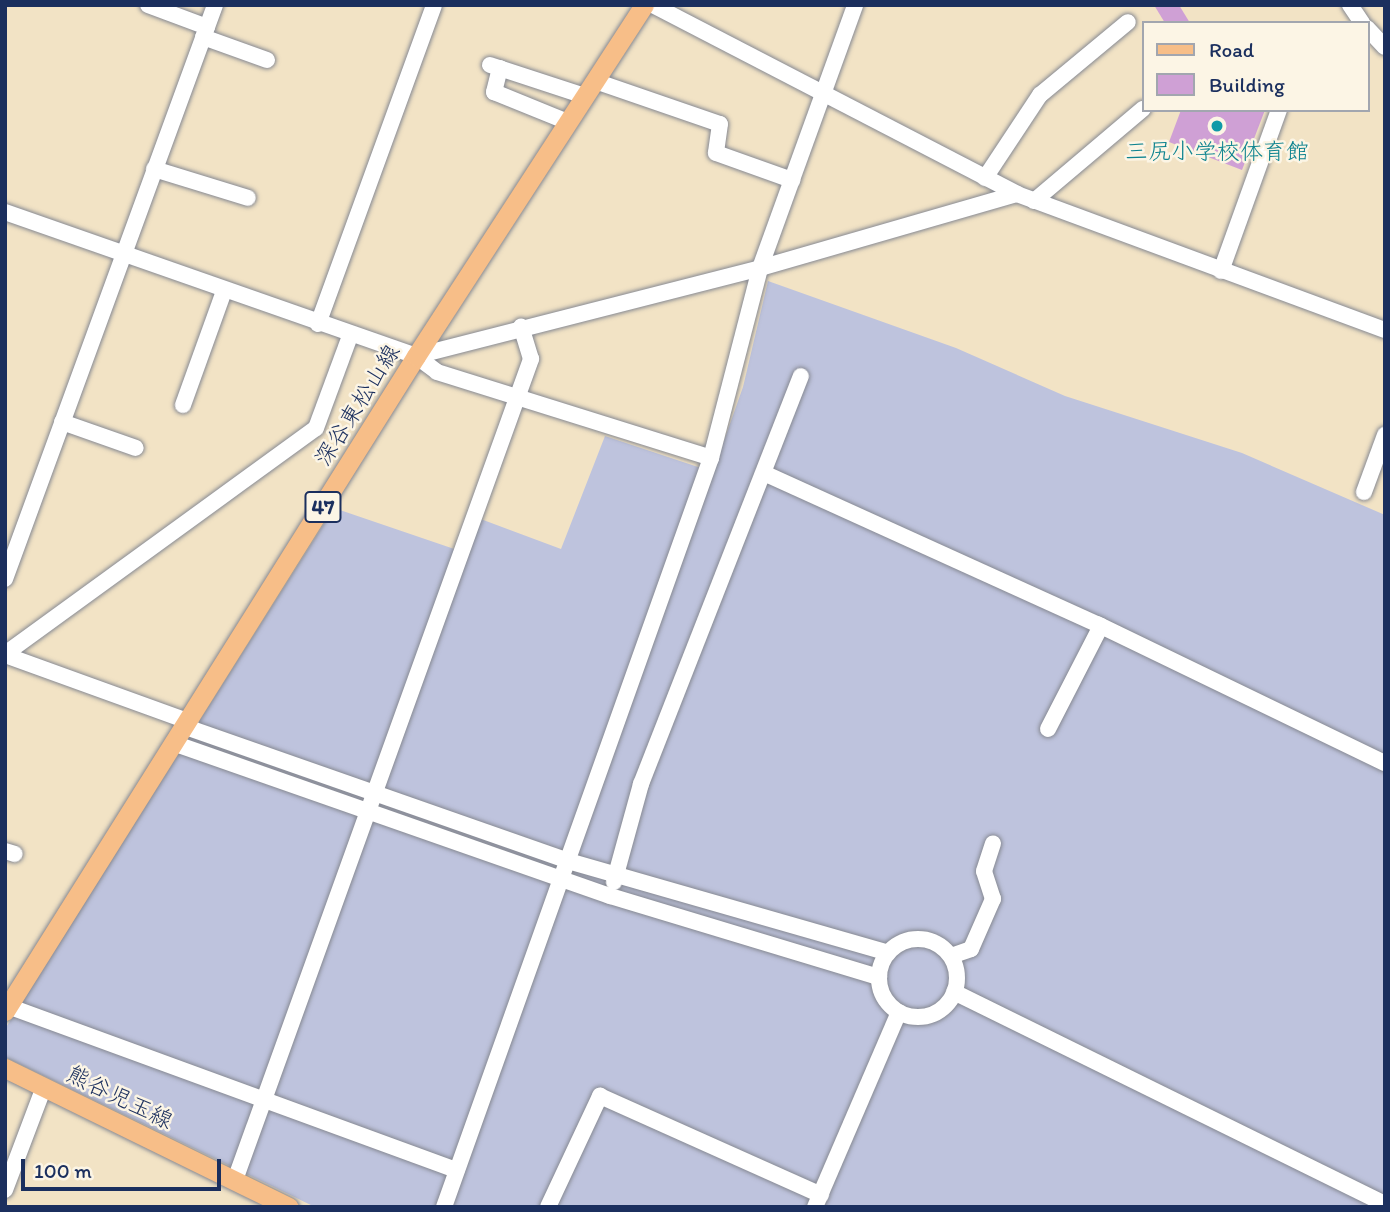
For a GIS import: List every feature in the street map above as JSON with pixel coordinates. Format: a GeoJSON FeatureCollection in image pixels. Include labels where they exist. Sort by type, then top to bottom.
{"type":"FeatureCollection","features":[{"type":"Feature","properties":{"kind":"main road","name":"深谷東松山線"},"geometry":{"type":"LineString","coordinates":[[6,1007],[184,731],[416,356],[644,5]]}},
{"type":"Feature","properties":{"kind":"main road","name":"熊谷児玉線"},"geometry":{"type":"LineString","coordinates":[[5,1068],[289,1207]]}},
{"type":"Feature","properties":{"kind":"street"},"geometry":{"type":"LineString","coordinates":[[148,5],[267,60]]}},
{"type":"Feature","properties":{"kind":"street"},"geometry":{"type":"LineString","coordinates":[[5,579],[12,540],[62,422],[215,5]]}},
{"type":"Feature","properties":{"kind":"street"},"geometry":{"type":"LineString","coordinates":[[318,324],[434,5]]}},
{"type":"Feature","properties":{"kind":"street"},"geometry":{"type":"LineString","coordinates":[[653,5],[824,97],[1017,194],[1385,330]]}},
{"type":"Feature","properties":{"kind":"street"},"geometry":{"type":"LineString","coordinates":[[444,1207],[710,458],[760,268],[855,5]]}},
{"type":"Feature","properties":{"kind":"street"},"geometry":{"type":"LineString","coordinates":[[985,178],[1040,95],[1128,22]]}},
{"type":"Feature","properties":{"kind":"street"},"geometry":{"type":"LineString","coordinates":[[1369,30],[1385,47]]}},
{"type":"Feature","properties":{"kind":"street"},"geometry":{"type":"LineString","coordinates":[[568,122],[494,92],[495,66],[590,88],[720,124],[716,153],[792,180]]}},
{"type":"Feature","properties":{"kind":"street"},"geometry":{"type":"LineString","coordinates":[[1034,201],[1142,110]]}},
{"type":"Feature","properties":{"kind":"street"},"geometry":{"type":"LineString","coordinates":[[1221,271],[1278,112]]}},
{"type":"Feature","properties":{"kind":"street"},"geometry":{"type":"LineString","coordinates":[[154,169],[248,198]]}},
{"type":"Feature","properties":{"kind":"street"},"geometry":{"type":"LineString","coordinates":[[416,356],[760,268],[1017,194]]}},
{"type":"Feature","properties":{"kind":"street"},"geometry":{"type":"LineString","coordinates":[[5,212],[350,336],[416,356],[437,372],[710,458]]}},
{"type":"Feature","properties":{"kind":"street"},"geometry":{"type":"LineString","coordinates":[[183,405],[224,290]]}},
{"type":"Feature","properties":{"kind":"street"},"geometry":{"type":"LineString","coordinates":[[235,1180],[261,1100],[515,396],[531,359],[521,327]]}},
{"type":"Feature","properties":{"kind":"street"},"geometry":{"type":"LineString","coordinates":[[5,655],[316,428],[350,336]]}},
{"type":"Feature","properties":{"kind":"street"},"geometry":{"type":"LineString","coordinates":[[610,897],[641,784],[766,474],[802,376]]}},
{"type":"Feature","properties":{"kind":"street"},"geometry":{"type":"LineString","coordinates":[[62,422],[136,448]]}},
{"type":"Feature","properties":{"kind":"street"},"geometry":{"type":"LineString","coordinates":[[1364,492],[1385,435]]}},
{"type":"Feature","properties":{"kind":"street"},"geometry":{"type":"LineString","coordinates":[[766,474],[1101,626],[1385,763]]}},
{"type":"Feature","properties":{"kind":"street"},"geometry":{"type":"LineString","coordinates":[[1048,729],[1101,626]]}},
{"type":"Feature","properties":{"kind":"street"},"geometry":{"type":"LineString","coordinates":[[5,655],[367,811],[610,897],[879,977]]}},
{"type":"Feature","properties":{"kind":"street"},"geometry":{"type":"LineString","coordinates":[[184,731],[374,791],[568,861],[888,953]]}},
{"type":"Feature","properties":{"kind":"street"},"geometry":{"type":"LineString","coordinates":[[951,956],[971,949],[993,899],[984,871],[993,843]]}},
{"type":"Feature","properties":{"kind":"street"},"geometry":{"type":"LineString","coordinates":[[920,939],[932,941],[951,956],[957,980],[954,992],[937,1012],[912,1017],[899,1012],[884,998],[879,977],[888,953],[908,940],[920,939]]}},
{"type":"Feature","properties":{"kind":"street"},"geometry":{"type":"LineString","coordinates":[[954,992],[1385,1205]]}},
{"type":"Feature","properties":{"kind":"street"},"geometry":{"type":"LineString","coordinates":[[6,1007],[457,1170]]}},
{"type":"Feature","properties":{"kind":"street"},"geometry":{"type":"LineString","coordinates":[[548,1207],[600,1097],[818,1201],[899,1012]]}},
{"type":"Feature","properties":{"kind":"street"},"geometry":{"type":"LineString","coordinates":[[5,1190],[44,1087]]}},
{"type":"Feature","properties":{"kind":"shaded area"},"geometry":{"type":"Polygon","coordinates":[[[768,281],[956,348],[1065,396],[1242,453],[1385,515],[1385,1207],[315,1207],[5,1057],[5,1029],[334,508],[466,553],[478,518],[561,549],[605,436],[713,472],[743,387],[768,281]]]}},
{"type":"Feature","properties":{"kind":"building"},"geometry":{"type":"Polygon","coordinates":[[[1154,5],[1179,5],[1189,21],[1164,21],[1154,5]]]}},
{"type":"Feature","properties":{"kind":"building","name":"三尻小学校体育館"},"geometry":{"type":"Polygon","coordinates":[[[1180,112],[1264,112],[1242,170],[1169,142],[1180,112]]]}},
{"type":"Feature","properties":{"kind":"place","name":"三尻小学校体育館"},"geometry":{"type":"Point","coordinates":[1217,126]}}]}
